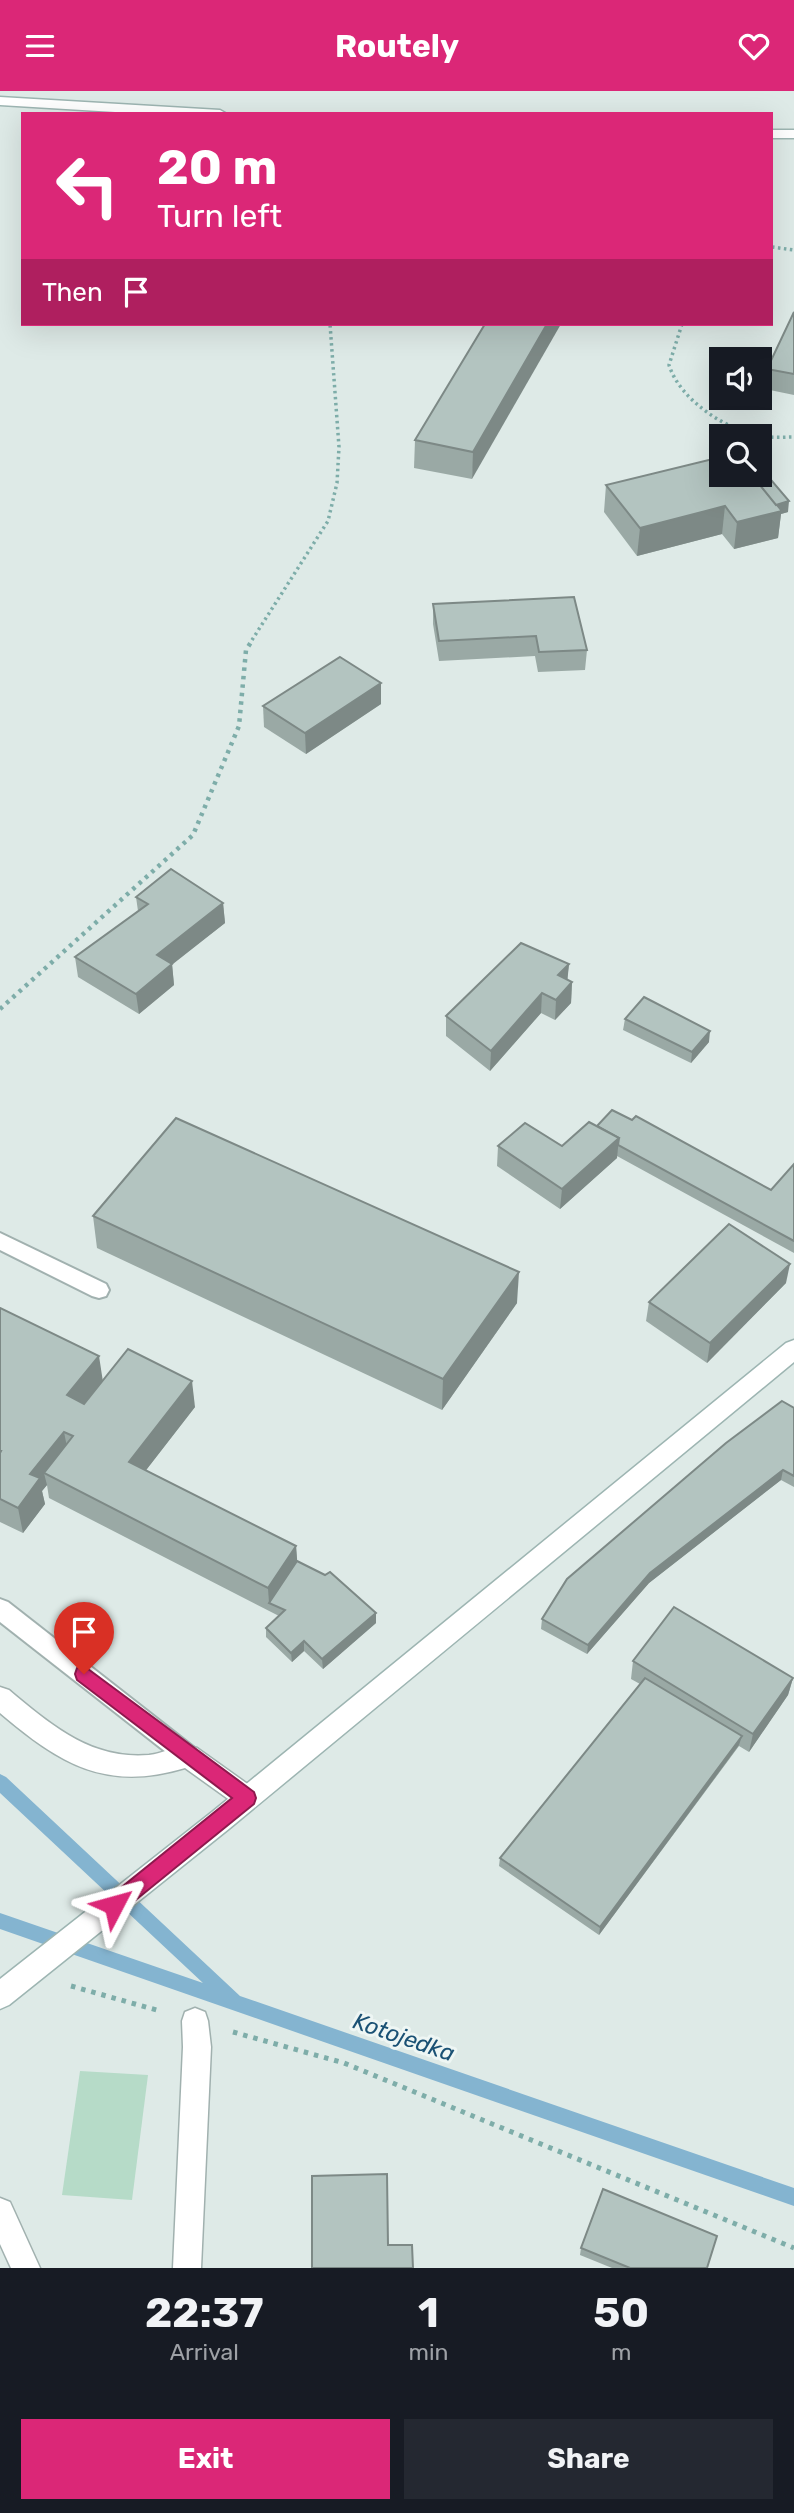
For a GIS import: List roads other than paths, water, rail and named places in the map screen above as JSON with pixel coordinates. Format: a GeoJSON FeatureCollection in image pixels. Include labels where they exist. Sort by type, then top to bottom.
{"type":"FeatureCollection","features":[{"type":"Feature","properties":{"kind":"street"},"geometry":{"type":"LineString","coordinates":[[0,101],[186,112]]}},
{"type":"Feature","properties":{"kind":"street"},"geometry":{"type":"LineString","coordinates":[[773,134],[794,134]]}},
{"type":"Feature","properties":{"kind":"street"},"geometry":{"type":"LineString","coordinates":[[0,1996],[221,1820],[794,1349]]}},
{"type":"Feature","properties":{"kind":"street"},"geometry":{"type":"LineString","coordinates":[[0,1698],[43,1735],[79,1756],[113,1766],[151,1766],[188,1756],[247,1798]]}},
{"type":"Feature","properties":{"kind":"street"},"geometry":{"type":"LineString","coordinates":[[187,2268],[197,2047],[195,2021]]}},
{"type":"Feature","properties":{"kind":"street"},"geometry":{"type":"LineString","coordinates":[[0,2212],[26,2268]]}},
{"type":"Feature","properties":{"kind":"lane"},"geometry":{"type":"LineString","coordinates":[[0,1241],[99,1290]]}},
{"type":"Feature","properties":{"kind":"lane"},"geometry":{"type":"LineString","coordinates":[[0,1609],[188,1756]]}},
{"type":"Feature","properties":{"kind":"waterway"},"geometry":{"type":"LineString","coordinates":[[0,1782],[232,1998]]}},
{"type":"Feature","properties":{"kind":"waterway","name":"Kotojedka"},"geometry":{"type":"LineString","coordinates":[[0,1921],[794,2197]]}}]}
